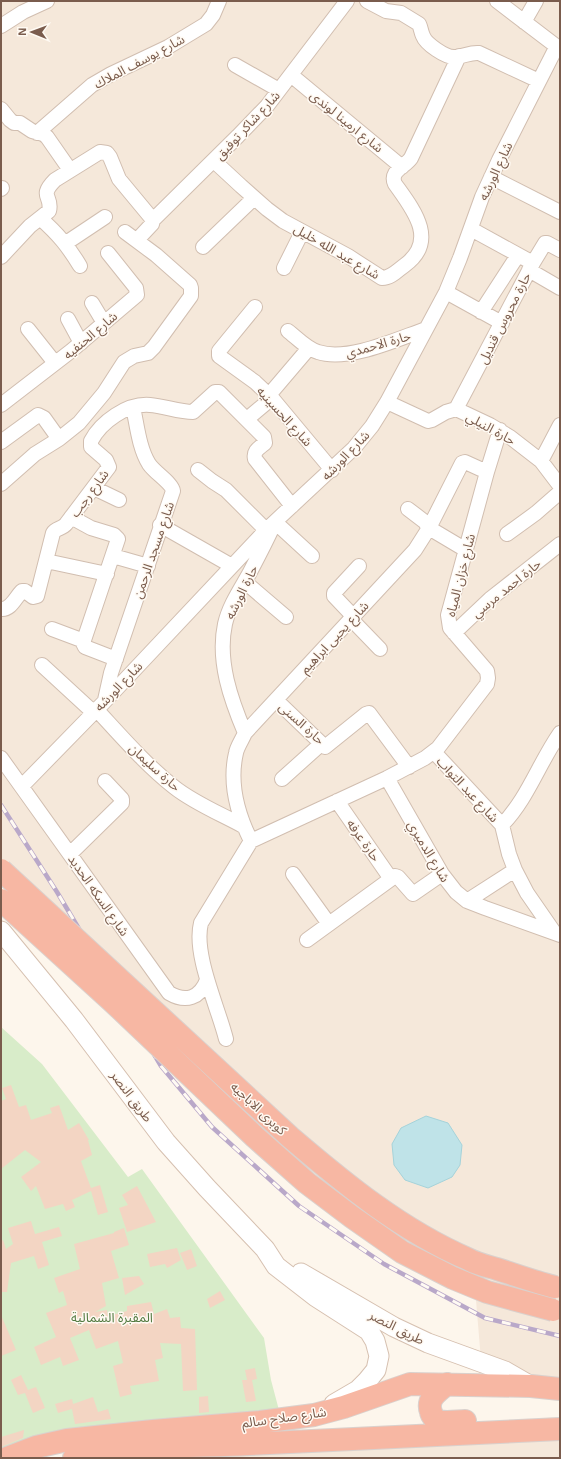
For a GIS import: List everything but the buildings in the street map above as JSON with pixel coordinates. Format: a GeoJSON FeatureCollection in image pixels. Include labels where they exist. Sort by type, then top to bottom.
{"type":"FeatureCollection","features":[{"type":"Feature","properties":{"kind":"highway","name":"كوبرى الاباجيه"},"geometry":{"type":"LineString","coordinates":[[1,870],[290,1137],[335,1176],[375,1206],[441,1247],[469,1260],[558,1288]]}},
{"type":"Feature","properties":{"kind":"highway","name":"كوبرى الاباجيه"},"geometry":{"type":"LineString","coordinates":[[1,900],[112,1001],[255,1137],[307,1183],[352,1217],[402,1252],[453,1278],[487,1292],[557,1310]]}},
{"type":"Feature","properties":{"kind":"highway","name":"شارع صلاح سالم"},"geometry":{"type":"LineString","coordinates":[[7,1458],[36,1447],[80,1438],[260,1422],[314,1415],[344,1407],[410,1384],[531,1386],[560,1389]]}},
{"type":"Feature","properties":{"kind":"highway"},"geometry":{"type":"LineString","coordinates":[[447,1384],[431,1398],[429,1406],[431,1414],[436,1420],[444,1422],[506,1422],[519,1425],[531,1431]]}},
{"type":"Feature","properties":{"kind":"highway","name":"شارع صلاح سالم"},"geometry":{"type":"LineString","coordinates":[[74,1458],[96,1453],[149,1447],[243,1445],[560,1429]]}},
{"type":"Feature","properties":{"kind":"street"},"geometry":{"type":"LineString","coordinates":[[1,26],[23,12],[48,1]]}},
{"type":"Feature","properties":{"kind":"street","name":"شارع يوسف الملاك"},"geometry":{"type":"LineString","coordinates":[[37,133],[92,85],[110,74],[168,47],[206,24],[213,15],[219,1]]}},
{"type":"Feature","properties":{"kind":"street","name":"شارع شاكر توفيق"},"geometry":{"type":"LineString","coordinates":[[137,240],[152,224],[153,220],[214,161],[279,90],[347,1]]}},
{"type":"Feature","properties":{"kind":"street"},"geometry":{"type":"LineString","coordinates":[[367,1],[386,12],[401,13],[419,24],[423,37],[443,54],[448,56],[459,56],[469,53],[480,53],[539,81]]}},
{"type":"Feature","properties":{"kind":"street"},"geometry":{"type":"LineString","coordinates":[[497,1],[512,6],[524,22],[558,47]]}},
{"type":"Feature","properties":{"kind":"street"},"geometry":{"type":"LineString","coordinates":[[524,22],[536,1]]}},
{"type":"Feature","properties":{"kind":"street","name":"شارع الورشه"},"geometry":{"type":"LineString","coordinates":[[22,786],[270,526],[332,470],[354,448],[372,426],[387,402],[446,292],[491,177],[539,81],[558,47]]}},
{"type":"Feature","properties":{"kind":"street","name":"شارع عبد الله خليل"},"geometry":{"type":"LineString","coordinates":[[214,161],[254,198],[283,221],[348,256],[382,278],[391,276],[410,262],[417,252],[421,241],[419,223],[413,210],[392,180],[397,170],[408,163],[412,158],[459,56]]}},
{"type":"Feature","properties":{"kind":"street"},"geometry":{"type":"LineString","coordinates":[[235,65],[279,90]]}},
{"type":"Feature","properties":{"kind":"street","name":"شارع ارمينا لوندى"},"geometry":{"type":"LineString","coordinates":[[291,75],[402,167]]}},
{"type":"Feature","properties":{"kind":"street"},"geometry":{"type":"LineString","coordinates":[[1,109],[14,123],[20,123],[32,131],[43,134],[47,137],[70,170]]}},
{"type":"Feature","properties":{"kind":"street"},"geometry":{"type":"LineString","coordinates":[[1,257],[49,211],[50,208],[46,196],[48,188],[70,170],[100,152],[107,154],[110,157],[119,179],[153,220]]}},
{"type":"Feature","properties":{"kind":"street"},"geometry":{"type":"LineString","coordinates":[[491,177],[560,212]]}},
{"type":"Feature","properties":{"kind":"street"},"geometry":{"type":"LineString","coordinates":[[203,247],[254,198]]}},
{"type":"Feature","properties":{"kind":"street"},"geometry":{"type":"LineString","coordinates":[[66,243],[105,217]]}},
{"type":"Feature","properties":{"kind":"street"},"geometry":{"type":"LineString","coordinates":[[40,218],[66,243],[80,266]]}},
{"type":"Feature","properties":{"kind":"street"},"geometry":{"type":"LineString","coordinates":[[471,229],[518,255],[560,288]]}},
{"type":"Feature","properties":{"kind":"street"},"geometry":{"type":"LineString","coordinates":[[1,484],[35,454],[72,430],[88,413],[124,362],[134,356],[148,353],[191,296],[192,292],[190,285],[156,255],[125,232]]}},
{"type":"Feature","properties":{"kind":"street"},"geometry":{"type":"LineString","coordinates":[[284,268],[302,232]]}},
{"type":"Feature","properties":{"kind":"street","name":"حارة محروس قنديل"},"geometry":{"type":"LineString","coordinates":[[456,409],[531,266],[545,243],[560,250]]}},
{"type":"Feature","properties":{"kind":"street","name":"شارع الحنفيه"},"geometry":{"type":"LineString","coordinates":[[1,405],[81,343],[137,295],[137,292],[108,253]]}},
{"type":"Feature","properties":{"kind":"street"},"geometry":{"type":"LineString","coordinates":[[481,312],[518,255]]}},
{"type":"Feature","properties":{"kind":"street"},"geometry":{"type":"LineString","coordinates":[[446,292],[502,323]]}},
{"type":"Feature","properties":{"kind":"street"},"geometry":{"type":"LineString","coordinates":[[92,303],[104,323]]}},
{"type":"Feature","properties":{"kind":"street","name":"شارع الحسينيه"},"geometry":{"type":"LineString","coordinates":[[255,307],[220,351],[219,356],[239,369],[271,397],[332,470]]}},
{"type":"Feature","properties":{"kind":"street"},"geometry":{"type":"LineString","coordinates":[[68,318],[81,343]]}},
{"type":"Feature","properties":{"kind":"street"},"geometry":{"type":"LineString","coordinates":[[28,329],[55,363]]}},
{"type":"Feature","properties":{"kind":"street","name":"حارة الاحمدي"},"geometry":{"type":"LineString","coordinates":[[288,331],[309,348],[318,352],[331,355],[345,355],[426,329]]}},
{"type":"Feature","properties":{"kind":"street"},"geometry":{"type":"LineString","coordinates":[[292,506],[255,459],[255,453],[265,443],[265,439],[247,418],[271,397],[309,348]]}},
{"type":"Feature","properties":{"kind":"street","name":"شارع رجب"},"geometry":{"type":"LineString","coordinates":[[5,608],[22,591],[33,597],[37,596],[53,533],[57,529],[64,527],[109,467],[106,460],[91,447],[91,441],[106,422],[114,416],[133,407],[149,405],[194,412],[217,391],[247,418]]}},
{"type":"Feature","properties":{"kind":"street","name":"حارة النيلي"},"geometry":{"type":"LineString","coordinates":[[387,402],[428,421],[456,409],[490,424],[541,461],[560,486]]}},
{"type":"Feature","properties":{"kind":"street","name":"شارع مسجد الرحمن"},"geometry":{"type":"LineString","coordinates":[[98,708],[173,491],[172,488],[153,470],[144,454],[133,407]]}},
{"type":"Feature","properties":{"kind":"street"},"geometry":{"type":"LineString","coordinates":[[1,442],[38,415],[44,418],[59,439]]}},
{"type":"Feature","properties":{"kind":"street"},"geometry":{"type":"LineString","coordinates":[[541,461],[555,446],[560,425]]}},
{"type":"Feature","properties":{"kind":"street","name":"شارع خزان المياه"},"geometry":{"type":"LineString","coordinates":[[251,841],[387,778],[434,752],[487,684],[487,672],[450,628],[448,615],[500,430]]}},
{"type":"Feature","properties":{"kind":"street","name":"شارع يحيى ابراهيم"},"geometry":{"type":"LineString","coordinates":[[251,841],[243,826],[234,792],[233,773],[236,752],[245,733],[414,550],[429,528],[462,463],[465,462],[487,472]]}},
{"type":"Feature","properties":{"kind":"street"},"geometry":{"type":"LineString","coordinates":[[198,470],[226,490],[270,526],[312,556]]}},
{"type":"Feature","properties":{"kind":"street"},"geometry":{"type":"LineString","coordinates":[[94,488],[119,500]]}},
{"type":"Feature","properties":{"kind":"street"},"geometry":{"type":"LineString","coordinates":[[507,534],[536,513],[560,492]]}},
{"type":"Feature","properties":{"kind":"street"},"geometry":{"type":"LineString","coordinates":[[408,509],[425,522],[429,528],[466,550]]}},
{"type":"Feature","properties":{"kind":"street"},"geometry":{"type":"LineString","coordinates":[[72,517],[91,528],[117,537],[118,539],[118,543],[84,641],[85,647],[116,659]]}},
{"type":"Feature","properties":{"kind":"street"},"geometry":{"type":"LineString","coordinates":[[160,525],[232,566]]}},
{"type":"Feature","properties":{"kind":"street","name":"حارة الورشه"},"geometry":{"type":"LineString","coordinates":[[245,733],[233,704],[224,662],[223,648],[225,623],[231,607],[263,549],[270,526]]}},
{"type":"Feature","properties":{"kind":"street","name":"حارة احمد مرسي"},"geometry":{"type":"LineString","coordinates":[[454,633],[490,599],[560,544]]}},
{"type":"Feature","properties":{"kind":"street"},"geometry":{"type":"LineString","coordinates":[[113,556],[148,566]]}},
{"type":"Feature","properties":{"kind":"street"},"geometry":{"type":"LineString","coordinates":[[46,561],[107,574]]}},
{"type":"Feature","properties":{"kind":"street"},"geometry":{"type":"LineString","coordinates":[[359,566],[334,593],[334,596],[380,649]]}},
{"type":"Feature","properties":{"kind":"street"},"geometry":{"type":"LineString","coordinates":[[244,582],[286,617]]}},
{"type":"Feature","properties":{"kind":"street"},"geometry":{"type":"LineString","coordinates":[[52,629],[84,641]]}},
{"type":"Feature","properties":{"kind":"street","name":"حارة سليمان"},"geometry":{"type":"LineString","coordinates":[[42,665],[98,708],[149,764],[175,788],[206,807],[243,826]]}},
{"type":"Feature","properties":{"kind":"street","name":"حارة السنى"},"geometry":{"type":"LineString","coordinates":[[276,700],[321,744],[326,747],[369,713],[409,767]]}},
{"type":"Feature","properties":{"kind":"street"},"geometry":{"type":"LineString","coordinates":[[502,825],[512,815],[559,738]]}},
{"type":"Feature","properties":{"kind":"street"},"geometry":{"type":"LineString","coordinates":[[282,779],[321,744]]}},
{"type":"Feature","properties":{"kind":"street","name":"شارع عبد التواب"},"geometry":{"type":"LineString","coordinates":[[434,752],[502,825],[509,854],[515,870],[527,893],[557,933]]}},
{"type":"Feature","properties":{"kind":"street","name":"شارع السكه الحديد"},"geometry":{"type":"LineString","coordinates":[[1,758],[169,993],[176,997],[192,997],[199,993],[207,980]]}},
{"type":"Feature","properties":{"kind":"street","name":"شارع الدميري"},"geometry":{"type":"LineString","coordinates":[[387,778],[442,874],[456,892],[467,900],[484,908],[557,933]]}},
{"type":"Feature","properties":{"kind":"street"},"geometry":{"type":"LineString","coordinates":[[70,854],[122,803],[122,799],[105,781]]}},
{"type":"Feature","properties":{"kind":"street","name":"حارة عرفه"},"geometry":{"type":"LineString","coordinates":[[336,801],[391,879]]}},
{"type":"Feature","properties":{"kind":"street"},"geometry":{"type":"LineString","coordinates":[[226,1039],[207,980],[199,940],[199,932],[201,923],[251,841]]}},
{"type":"Feature","properties":{"kind":"street"},"geometry":{"type":"LineString","coordinates":[[467,900],[515,870]]}},
{"type":"Feature","properties":{"kind":"street"},"geometry":{"type":"LineString","coordinates":[[293,874],[330,924]]}},
{"type":"Feature","properties":{"kind":"street"},"geometry":{"type":"LineString","coordinates":[[307,940],[396,876],[413,894],[442,874]]}},
{"type":"Feature","properties":{"kind":"street","name":"طريق النصر"},"geometry":{"type":"LineString","coordinates":[[1,931],[74,1020],[166,1142],[269,1256],[280,1271],[316,1297],[369,1331],[375,1341],[379,1356],[376,1370],[367,1382],[358,1390],[314,1415]]}},
{"type":"Feature","properties":{"kind":"street","name":"طريق النصر"},"geometry":{"type":"LineString","coordinates":[[269,1256],[394,1327],[428,1343],[505,1371],[531,1386]]}},
{"type":"Feature","properties":{"kind":"shaded area"},"geometry":{"type":"Polygon","coordinates":[[[1,1],[560,1],[560,1391],[484,1396],[474,1276],[450,1265],[397,1236],[342,1199],[290,1155],[1,884],[1,1]]]}},
{"type":"Feature","properties":{"kind":"shaded area"},"geometry":{"type":"Polygon","coordinates":[[[560,1417],[560,1458],[76,1458],[212,1442],[560,1417]]]}},
{"type":"Feature","properties":{"kind":"green space","name":"المقبرة الشمالية"},"geometry":{"type":"Polygon","coordinates":[[[1,1027],[42,1064],[128,1177],[142,1169],[264,1338],[271,1380],[280,1414],[1,1458],[1,1027]]]}},
{"type":"Feature","properties":{"kind":"water"},"geometry":{"type":"Polygon","coordinates":[[[426,1116],[448,1123],[462,1145],[460,1165],[452,1177],[428,1188],[405,1180],[394,1165],[392,1144],[401,1128],[426,1116]]]}},
{"type":"Feature","properties":{"kind":"railway"},"geometry":{"type":"LineString","coordinates":[[1,805],[57,892],[161,1066],[212,1127],[299,1206],[384,1264],[485,1318],[560,1336]]}}]}
